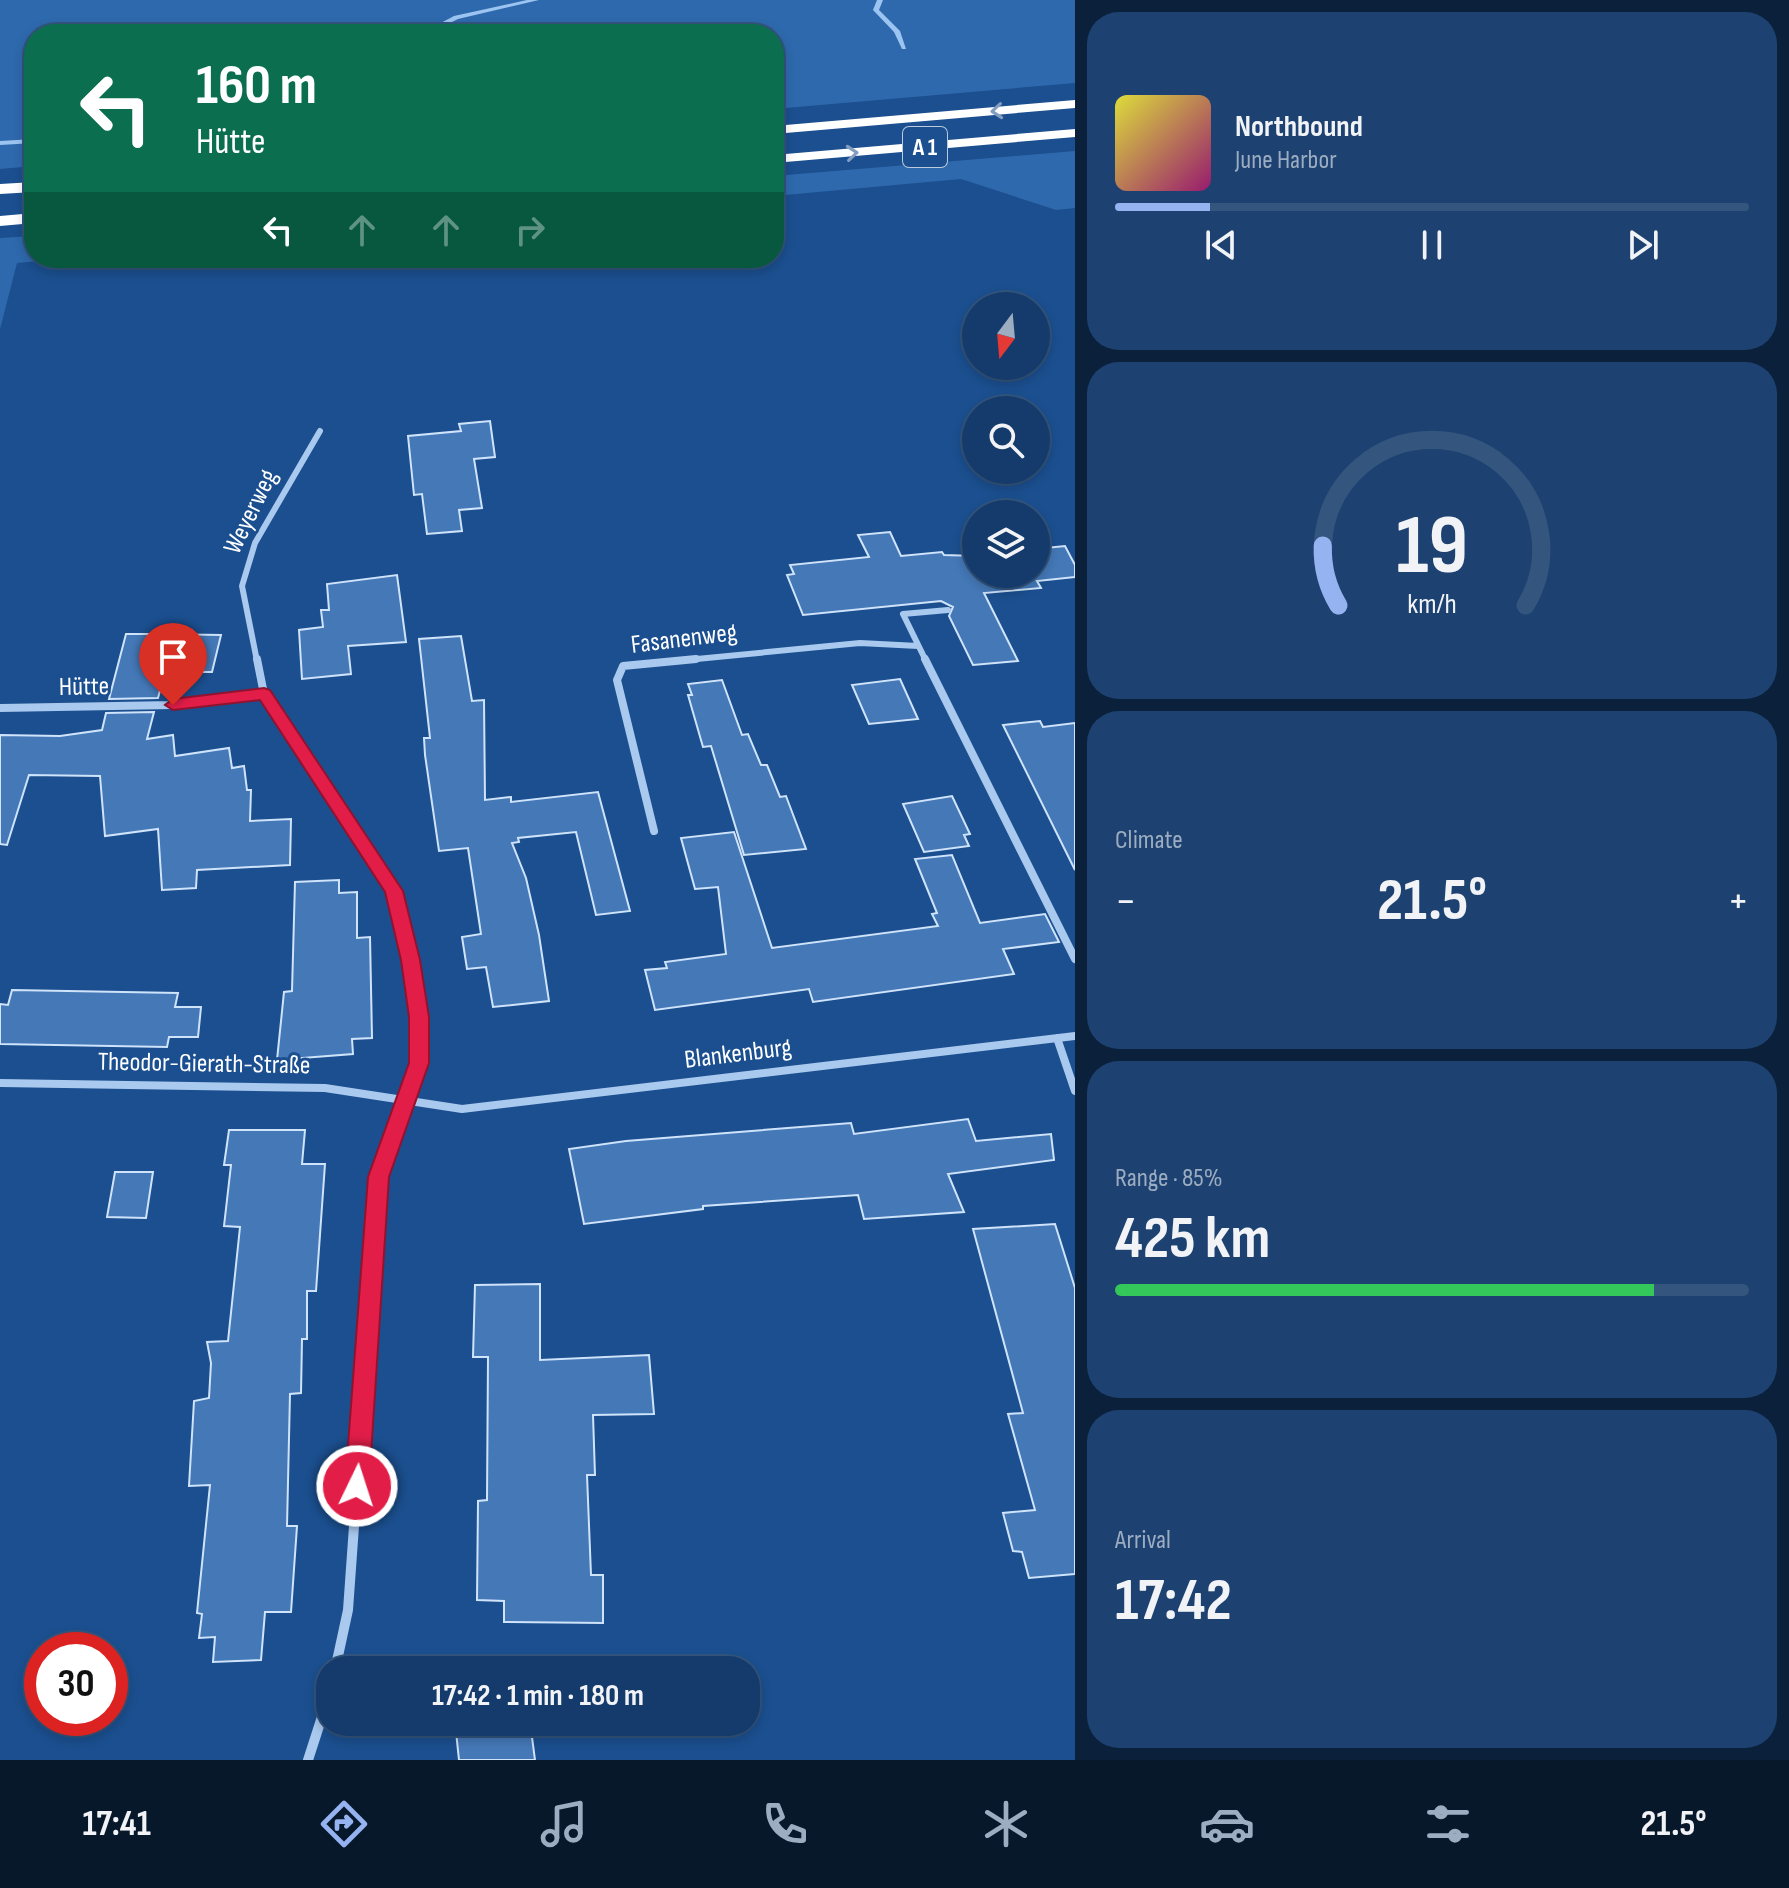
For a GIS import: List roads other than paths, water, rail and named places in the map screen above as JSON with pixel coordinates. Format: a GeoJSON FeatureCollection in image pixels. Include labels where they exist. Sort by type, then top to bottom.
{"type":"FeatureCollection","features":[{"type":"Feature","properties":{"kind":"highway","name":"A 1"},"geometry":{"type":"LineString","coordinates":[[784,129],[1075,104]]}},
{"type":"Feature","properties":{"kind":"highway","name":"A 1"},"geometry":{"type":"LineString","coordinates":[[784,158],[1075,133]]}},
{"type":"Feature","properties":{"kind":"highway"},"geometry":{"type":"LineString","coordinates":[[0,189],[24,188]]}},
{"type":"Feature","properties":{"kind":"highway"},"geometry":{"type":"LineString","coordinates":[[0,221],[24,219]]}},
{"type":"Feature","properties":{"kind":"street","name":"Weyerweg"},"geometry":{"type":"LineString","coordinates":[[320,431],[255,543],[242,586],[264,694],[394,891],[411,960],[419,1017],[419,1063],[379,1177],[348,1610],[338,1656]]}},
{"type":"Feature","properties":{"kind":"street"},"geometry":{"type":"LineString","coordinates":[[948,610],[903,614],[1075,959]]}},
{"type":"Feature","properties":{"kind":"street","name":"Fasanenweg"},"geometry":{"type":"LineString","coordinates":[[654,831],[617,680],[623,666],[860,643],[918,646]]}},
{"type":"Feature","properties":{"kind":"street","name":"Hütte"},"geometry":{"type":"LineString","coordinates":[[0,708],[173,705],[264,694]]}},
{"type":"Feature","properties":{"kind":"street","name":"Blankenburg"},"geometry":{"type":"LineString","coordinates":[[406,1103],[462,1109],[1075,1036]]}},
{"type":"Feature","properties":{"kind":"street"},"geometry":{"type":"LineString","coordinates":[[1057,1038],[1075,1091]]}},
{"type":"Feature","properties":{"kind":"street","name":"Theodor-Gierath-Straße"},"geometry":{"type":"LineString","coordinates":[[0,1083],[325,1088],[406,1103]]}},
{"type":"Feature","properties":{"kind":"street"},"geometry":{"type":"LineString","coordinates":[[308,1760],[316,1735]]}},
{"type":"Feature","properties":{"kind":"waterway"},"geometry":{"type":"LineString","coordinates":[[442,24],[456,17],[536,0]]}},
{"type":"Feature","properties":{"kind":"waterway"},"geometry":{"type":"LineString","coordinates":[[880,0],[876,10],[897,31],[904,48]]}},
{"type":"Feature","properties":{"kind":"waterway"},"geometry":{"type":"LineString","coordinates":[[0,143],[24,142]]}}]}
